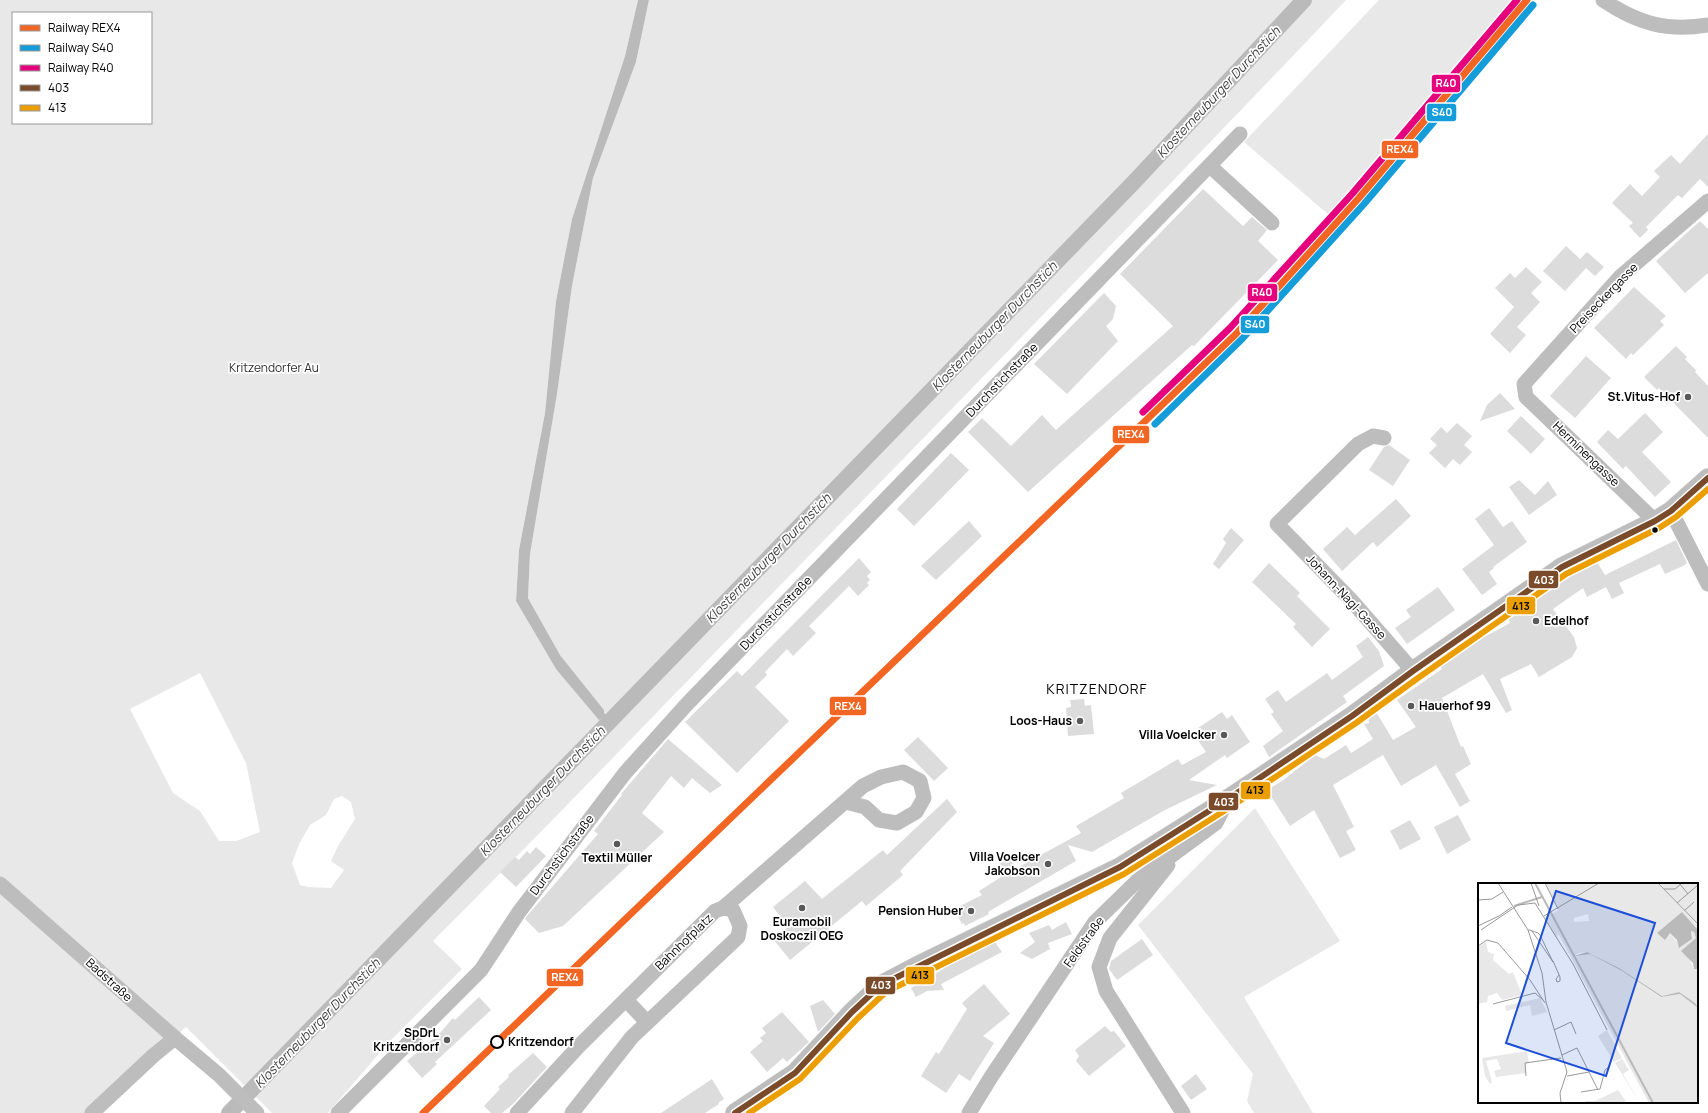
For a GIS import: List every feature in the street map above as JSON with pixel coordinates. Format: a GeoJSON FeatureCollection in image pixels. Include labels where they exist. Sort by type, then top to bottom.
{"type":"FeatureCollection","features":[{"type":"Feature","properties":{"kind":"main road"},"geometry":{"type":"LineString","coordinates":[[735,1113],[795,1073],[852,1012],[881,985],[919,965],[1120,868],[1228,799],[1352,716],[1413,671],[1562,567],[1655,521],[1671,511],[1708,478]]}},
{"type":"Feature","properties":{"kind":"street"},"geometry":{"type":"LineString","coordinates":[[1603,0],[1619,11],[1656,26],[1692,28],[1708,25]]}},
{"type":"Feature","properties":{"kind":"street","name":"Durchstichstraße"},"geometry":{"type":"LineString","coordinates":[[338,1113],[481,970],[519,912],[625,774],[687,704],[1240,134]]}},
{"type":"Feature","properties":{"kind":"street"},"geometry":{"type":"LineString","coordinates":[[1210,166],[1272,223]]}},
{"type":"Feature","properties":{"kind":"street","name":"Preiseckergasse"},"geometry":{"type":"LineString","coordinates":[[1524,384],[1620,277],[1708,201]]}},
{"type":"Feature","properties":{"kind":"street","name":"Herminengasse"},"geometry":{"type":"LineString","coordinates":[[1524,384],[1526,396],[1655,521]]}},
{"type":"Feature","properties":{"kind":"street","name":"Johann-Nagl-Gasse"},"geometry":{"type":"LineString","coordinates":[[1384,438],[1373,436],[1358,444],[1278,524],[1351,600],[1413,671]]}},
{"type":"Feature","properties":{"kind":"street"},"geometry":{"type":"LineString","coordinates":[[1671,511],[1708,584]]}},
{"type":"Feature","properties":{"kind":"street"},"geometry":{"type":"LineString","coordinates":[[723,908],[863,786],[881,777],[903,772],[920,781],[924,798],[916,812],[897,823],[878,820],[865,807],[846,802]]}},
{"type":"Feature","properties":{"kind":"street","name":"Feldstraße"},"geometry":{"type":"LineString","coordinates":[[969,1113],[991,1077],[1095,922],[1137,881],[1216,823],[1228,799]]}},
{"type":"Feature","properties":{"kind":"street"},"geometry":{"type":"LineString","coordinates":[[1182,847],[1110,938],[1099,967],[1106,991],[1183,1113]]}},
{"type":"Feature","properties":{"kind":"street","name":"Badstraße"},"geometry":{"type":"LineString","coordinates":[[0,884],[219,1075],[257,1113]]}},
{"type":"Feature","properties":{"kind":"street","name":"Bahnhofplatz"},"geometry":{"type":"LineString","coordinates":[[517,1113],[626,1000],[715,911],[723,908],[733,910],[740,926],[738,937],[632,1036],[572,1113]]}},
{"type":"Feature","properties":{"kind":"street"},"geometry":{"type":"LineString","coordinates":[[626,1000],[647,1022]]}},
{"type":"Feature","properties":{"kind":"street"},"geometry":{"type":"LineString","coordinates":[[92,1113],[138,1069],[175,1038]]}},
{"type":"Feature","properties":{"kind":"green space","name":"Kritzendorfer Au"},"geometry":{"type":"Polygon","coordinates":[[[0,0],[638,0],[625,56],[572,219],[556,301],[545,413],[519,550],[516,601],[556,669],[604,710],[560,655],[528,598],[530,554],[557,394],[572,286],[593,178],[636,62],[649,0],[1346,0],[1074,283],[433,941],[462,969],[389,1042],[328,1113],[272,1113],[186,1027],[93,1113],[0,1113],[0,0]],[[200,673],[130,709],[173,793],[200,811],[219,841],[236,841],[260,832],[246,763],[200,673]],[[342,796],[334,799],[326,815],[310,825],[299,844],[292,863],[300,885],[308,887],[331,888],[344,870],[331,861],[338,846],[355,819],[351,802],[342,796]]]}},
{"type":"Feature","properties":{"kind":"green space"},"geometry":{"type":"Polygon","coordinates":[[[1379,0],[1514,0],[1330,216],[1244,142],[1379,0]]]}},
{"type":"Feature","properties":{"kind":"green space"},"geometry":{"type":"Polygon","coordinates":[[[1255,808],[1340,941],[1244,997],[1313,1113],[1254,1113],[1247,1101],[1253,1074],[1138,925],[1255,808]]]}},
{"type":"Feature","properties":{"kind":"shaded area"},"geometry":{"type":"Polygon","coordinates":[[[638,0],[649,0],[636,62],[593,178],[572,286],[557,394],[530,554],[528,598],[560,655],[604,710],[604,717],[599,720],[556,669],[516,601],[519,550],[545,413],[556,301],[572,219],[625,56],[638,0]]]}},
{"type":"Feature","properties":{"kind":"building"},"geometry":{"type":"Polygon","coordinates":[[[1708,134],[1708,187],[1700,179],[1682,198],[1678,195],[1646,227],[1648,230],[1640,238],[1629,226],[1633,223],[1612,203],[1630,184],[1642,196],[1660,177],[1654,171],[1671,155],[1680,164],[1708,134]]]}},
{"type":"Feature","properties":{"kind":"building"},"geometry":{"type":"Polygon","coordinates":[[[1203,189],[1243,226],[1252,217],[1267,230],[1258,241],[1278,260],[1194,346],[1192,345],[1028,492],[968,432],[982,418],[1011,446],[1042,415],[1056,430],[1173,326],[1120,274],[1203,189]]]}},
{"type":"Feature","properties":{"kind":"building"},"geometry":{"type":"Polygon","coordinates":[[[1700,221],[1708,229],[1708,273],[1685,293],[1656,261],[1700,221]]]}},
{"type":"Feature","properties":{"kind":"building"},"geometry":{"type":"Polygon","coordinates":[[[1566,246],[1580,259],[1587,252],[1604,267],[1595,276],[1586,268],[1565,291],[1543,271],[1566,246]]]}},
{"type":"Feature","properties":{"kind":"building"},"geometry":{"type":"Polygon","coordinates":[[[1526,267],[1542,282],[1531,293],[1540,302],[1517,327],[1526,335],[1510,353],[1490,334],[1514,307],[1495,288],[1510,273],[1515,278],[1526,267]]]}},
{"type":"Feature","properties":{"kind":"building"},"geometry":{"type":"Polygon","coordinates":[[[1634,287],[1666,316],[1660,321],[1664,325],[1633,355],[1631,353],[1626,359],[1594,328],[1634,287]]]}},
{"type":"Feature","properties":{"kind":"building"},"geometry":{"type":"Polygon","coordinates":[[[1104,293],[1116,306],[1113,319],[1106,326],[1118,341],[1067,394],[1034,364],[1104,293]]]}},
{"type":"Feature","properties":{"kind":"building","name":"St.Vitus-Hof"},"geometry":{"type":"Polygon","coordinates":[[[1676,346],[1687,357],[1685,359],[1696,370],[1695,372],[1708,386],[1708,438],[1659,388],[1657,390],[1644,377],[1676,346]]]}},
{"type":"Feature","properties":{"kind":"building"},"geometry":{"type":"Polygon","coordinates":[[[1586,356],[1611,378],[1575,418],[1550,396],[1586,356]]]}},
{"type":"Feature","properties":{"kind":"building"},"geometry":{"type":"Polygon","coordinates":[[[1500,393],[1515,409],[1480,421],[1487,405],[1500,393]]]}},
{"type":"Feature","properties":{"kind":"building","name":"St.Vitus-Hof"},"geometry":{"type":"Polygon","coordinates":[[[1645,413],[1663,432],[1642,452],[1671,482],[1655,497],[1626,466],[1623,469],[1597,442],[1608,430],[1618,439],[1645,413]]]}},
{"type":"Feature","properties":{"kind":"building"},"geometry":{"type":"Polygon","coordinates":[[[1521,416],[1545,439],[1531,454],[1507,431],[1521,416]]]}},
{"type":"Feature","properties":{"kind":"building"},"geometry":{"type":"Polygon","coordinates":[[[1457,423],[1472,436],[1464,445],[1472,452],[1460,465],[1453,459],[1445,468],[1429,453],[1437,445],[1430,439],[1441,427],[1447,433],[1457,423]]]}},
{"type":"Feature","properties":{"kind":"building"},"geometry":{"type":"Polygon","coordinates":[[[1389,445],[1410,460],[1393,486],[1369,470],[1384,447],[1389,445]]]}},
{"type":"Feature","properties":{"kind":"building"},"geometry":{"type":"Polygon","coordinates":[[[951,453],[969,470],[914,526],[897,509],[951,453]]]}},
{"type":"Feature","properties":{"kind":"building"},"geometry":{"type":"Polygon","coordinates":[[[1519,480],[1535,495],[1548,481],[1557,495],[1529,515],[1509,487],[1519,480]]]}},
{"type":"Feature","properties":{"kind":"building"},"geometry":{"type":"Polygon","coordinates":[[[1396,499],[1411,516],[1377,547],[1373,542],[1342,571],[1323,549],[1347,527],[1355,535],[1396,499]]]}},
{"type":"Feature","properties":{"kind":"building"},"geometry":{"type":"Polygon","coordinates":[[[1489,508],[1503,527],[1512,521],[1527,542],[1493,567],[1494,568],[1489,572],[1497,584],[1482,595],[1462,569],[1494,545],[1475,519],[1489,508]]]}},
{"type":"Feature","properties":{"kind":"building"},"geometry":{"type":"Polygon","coordinates":[[[969,521],[982,536],[936,580],[921,566],[969,521]]]}},
{"type":"Feature","properties":{"kind":"building"},"geometry":{"type":"Polygon","coordinates":[[[1231,528],[1244,540],[1219,569],[1213,564],[1226,543],[1223,539],[1231,528]]]}},
{"type":"Feature","properties":{"kind":"building"},"geometry":{"type":"Polygon","coordinates":[[[1676,540],[1687,563],[1683,566],[1665,574],[1660,564],[1619,583],[1624,593],[1612,599],[1606,587],[1587,597],[1583,588],[1553,609],[1574,637],[1577,648],[1572,657],[1539,677],[1531,664],[1500,679],[1512,710],[1506,713],[1483,674],[1442,698],[1461,747],[1463,746],[1471,764],[1455,774],[1470,801],[1460,807],[1436,765],[1401,786],[1383,755],[1333,785],[1354,827],[1346,831],[1356,850],[1340,858],[1314,810],[1290,826],[1267,790],[1282,781],[1315,755],[1324,759],[1346,745],[1351,753],[1373,739],[1364,724],[1369,723],[1368,718],[1376,712],[1393,740],[1416,727],[1397,700],[1442,669],[1440,667],[1486,636],[1510,623],[1508,618],[1568,576],[1597,562],[1605,575],[1676,540]]]}},
{"type":"Feature","properties":{"kind":"building"},"geometry":{"type":"Polygon","coordinates":[[[859,558],[871,572],[867,576],[870,580],[867,583],[869,585],[858,596],[849,586],[809,626],[816,633],[793,656],[787,649],[765,672],[767,675],[755,687],[789,721],[737,773],[685,722],[737,671],[742,676],[859,558]]]}},
{"type":"Feature","properties":{"kind":"building"},"geometry":{"type":"Polygon","coordinates":[[[1269,563],[1300,593],[1297,596],[1330,629],[1312,647],[1293,627],[1296,624],[1252,582],[1269,563]]]}},
{"type":"Feature","properties":{"kind":"building"},"geometry":{"type":"Polygon","coordinates":[[[1438,587],[1455,610],[1407,644],[1395,628],[1411,617],[1406,610],[1438,587]]]}},
{"type":"Feature","properties":{"kind":"building"},"geometry":{"type":"Polygon","coordinates":[[[1368,637],[1379,651],[1384,666],[1343,696],[1347,702],[1269,757],[1263,746],[1283,731],[1271,714],[1274,712],[1265,699],[1278,690],[1286,702],[1327,673],[1332,680],[1363,657],[1356,646],[1368,637]]]}},
{"type":"Feature","properties":{"kind":"building","name":"Loos-Haus"},"geometry":{"type":"Polygon","coordinates":[[[1084,699],[1085,706],[1091,705],[1094,734],[1068,736],[1066,708],[1071,707],[1070,700],[1084,699]]]}},
{"type":"Feature","properties":{"kind":"building"},"geometry":{"type":"Polygon","coordinates":[[[1222,712],[1227,719],[1232,715],[1250,742],[1227,758],[1225,755],[1189,780],[1217,785],[1165,810],[1092,852],[1068,845],[1076,861],[988,912],[989,914],[965,926],[964,923],[962,924],[954,909],[982,895],[979,891],[1006,874],[998,865],[1007,857],[1017,868],[1081,833],[1076,826],[1124,798],[1121,793],[1178,759],[1182,765],[1206,752],[1197,739],[1203,735],[1198,728],[1222,712]]]}},
{"type":"Feature","properties":{"kind":"building"},"geometry":{"type":"Polygon","coordinates":[[[918,737],[948,768],[934,781],[904,750],[918,737]]]}},
{"type":"Feature","properties":{"kind":"building","name":"Textil Müller"},"geometry":{"type":"Polygon","coordinates":[[[668,739],[722,785],[710,793],[692,778],[684,788],[671,776],[642,813],[664,832],[563,926],[539,933],[525,919],[526,917],[598,834],[594,831],[622,795],[621,794],[668,739]]]}},
{"type":"Feature","properties":{"kind":"building"},"geometry":{"type":"Polygon","coordinates":[[[947,799],[957,812],[900,871],[903,875],[866,906],[862,901],[790,960],[773,939],[788,927],[773,907],[805,881],[822,899],[883,850],[887,855],[947,799]]]}},
{"type":"Feature","properties":{"kind":"building"},"geometry":{"type":"Polygon","coordinates":[[[1458,815],[1471,840],[1447,854],[1434,827],[1458,815]]]}},
{"type":"Feature","properties":{"kind":"building"},"geometry":{"type":"Polygon","coordinates":[[[1410,820],[1421,839],[1400,850],[1390,831],[1410,820]]]}},
{"type":"Feature","properties":{"kind":"building"},"geometry":{"type":"Polygon","coordinates":[[[536,847],[546,856],[516,887],[500,872],[515,857],[519,860],[527,851],[530,854],[536,847]]]}},
{"type":"Feature","properties":{"kind":"building"},"geometry":{"type":"Polygon","coordinates":[[[1066,922],[1072,934],[1048,943],[1050,949],[1032,959],[1020,953],[1035,942],[1029,933],[1049,925],[1052,930],[1066,922]]]}},
{"type":"Feature","properties":{"kind":"building"},"geometry":{"type":"Polygon","coordinates":[[[1142,939],[1153,955],[1117,980],[1109,969],[1111,961],[1142,939]]]}},
{"type":"Feature","properties":{"kind":"building"},"geometry":{"type":"Polygon","coordinates":[[[995,942],[1002,952],[941,984],[944,990],[927,991],[916,997],[911,988],[919,983],[918,980],[934,973],[935,974],[960,958],[995,942]]]}},
{"type":"Feature","properties":{"kind":"building"},"geometry":{"type":"Polygon","coordinates":[[[984,984],[1010,1014],[983,1036],[994,1043],[970,1081],[959,1074],[946,1093],[921,1076],[936,1052],[939,1054],[967,1009],[962,1003],[984,984]]]}},
{"type":"Feature","properties":{"kind":"building","name":"SpDrL Kritzendorf"},"geometry":{"type":"Polygon","coordinates":[[[479,997],[491,1010],[435,1062],[437,1064],[422,1078],[407,1061],[440,1033],[453,1018],[455,1020],[479,997]]]}},
{"type":"Feature","properties":{"kind":"building"},"geometry":{"type":"Polygon","coordinates":[[[823,1000],[835,1014],[818,1032],[810,1006],[823,1000]]]}},
{"type":"Feature","properties":{"kind":"building"},"geometry":{"type":"Polygon","coordinates":[[[782,1012],[809,1042],[787,1062],[783,1058],[767,1072],[750,1052],[763,1041],[760,1038],[766,1033],[762,1028],[782,1012]]]}},
{"type":"Feature","properties":{"kind":"building"},"geometry":{"type":"Polygon","coordinates":[[[1105,1026],[1111,1032],[1114,1031],[1126,1046],[1089,1076],[1076,1061],[1079,1056],[1075,1050],[1105,1026]]]}},
{"type":"Feature","properties":{"kind":"building"},"geometry":{"type":"Polygon","coordinates":[[[533,1053],[547,1067],[513,1104],[502,1113],[491,1113],[484,1106],[500,1089],[498,1087],[509,1077],[508,1075],[533,1053]]]}},
{"type":"Feature","properties":{"kind":"building"},"geometry":{"type":"Polygon","coordinates":[[[1196,1074],[1207,1089],[1191,1100],[1181,1086],[1196,1074]]]}},
{"type":"Feature","properties":{"kind":"building"},"geometry":{"type":"Polygon","coordinates":[[[712,1079],[724,1099],[718,1103],[719,1104],[705,1113],[661,1113],[712,1079]]]}},
{"type":"Feature","properties":{"kind":"waterway","name":"Klosterneuburger Durchstich"},"geometry":{"type":"LineString","coordinates":[[229,1113],[1134,182],[1304,0]]}},
{"type":"Feature","properties":{"kind":"waterway"},"geometry":{"type":"LineString","coordinates":[[601,713],[609,722]]}},
{"type":"Feature","properties":{"kind":"rail line","name":"R40"},"geometry":{"type":"LineString","coordinates":[[1143,412],[1230,328],[1352,194],[1517,0]]}},
{"type":"Feature","properties":{"kind":"rail line","name":"REX4"},"geometry":{"type":"LineString","coordinates":[[423,1113],[1236,334],[1358,199],[1527,0]]}},
{"type":"Feature","properties":{"kind":"rail line","name":"S40"},"geometry":{"type":"LineString","coordinates":[[1155,424],[1242,339],[1364,204],[1533,5]]}},
{"type":"Feature","properties":{"kind":"transit line","name":"403"},"geometry":{"type":"LineString","coordinates":[[735,1113],[795,1073],[852,1012],[881,985],[1120,867],[1228,799],[1352,716],[1413,671],[1562,567],[1655,521],[1671,511],[1708,478]]}},
{"type":"Feature","properties":{"kind":"transit line","name":"413"},"geometry":{"type":"LineString","coordinates":[[749,1113],[800,1079],[858,1018],[886,992],[1124,874],[1232,806],[1356,723],[1566,574],[1659,528],[1676,517],[1708,489]]}},
{"type":"Feature","properties":{"kind":"place","name":"St.Vitus-Hof"},"geometry":{"type":"Point","coordinates":[1688,397]}},
{"type":"Feature","properties":{"kind":"place","name":"Edelhof"},"geometry":{"type":"Point","coordinates":[1536,621]}},
{"type":"Feature","properties":{"kind":"place","name":"Hauerhof 99"},"geometry":{"type":"Point","coordinates":[1411,706]}},
{"type":"Feature","properties":{"kind":"place","name":"Loos-Haus"},"geometry":{"type":"Point","coordinates":[1080,721]}},
{"type":"Feature","properties":{"kind":"place","name":"Villa Voelcker"},"geometry":{"type":"Point","coordinates":[1224,735]}},
{"type":"Feature","properties":{"kind":"place","name":"Textil Müller"},"geometry":{"type":"Point","coordinates":[617,844]}},
{"type":"Feature","properties":{"kind":"place","name":"Villa Voelcer Jakobson"},"geometry":{"type":"Point","coordinates":[1048,864]}},
{"type":"Feature","properties":{"kind":"place","name":"Euramobil Doskoczil OEG"},"geometry":{"type":"Point","coordinates":[802,908]}},
{"type":"Feature","properties":{"kind":"place","name":"Pension Huber"},"geometry":{"type":"Point","coordinates":[971,911]}},
{"type":"Feature","properties":{"kind":"place","name":"SpDrL Kritzendorf"},"geometry":{"type":"Point","coordinates":[447,1040]}},
{"type":"Feature","properties":{"kind":"place","name":"Kritzendorf"},"geometry":{"type":"Point","coordinates":[497,1042]}},
{"type":"Feature","properties":{"kind":"district","name":"KRITZENDORF"},"geometry":{"type":"Point","coordinates":[1097,689]}}]}
